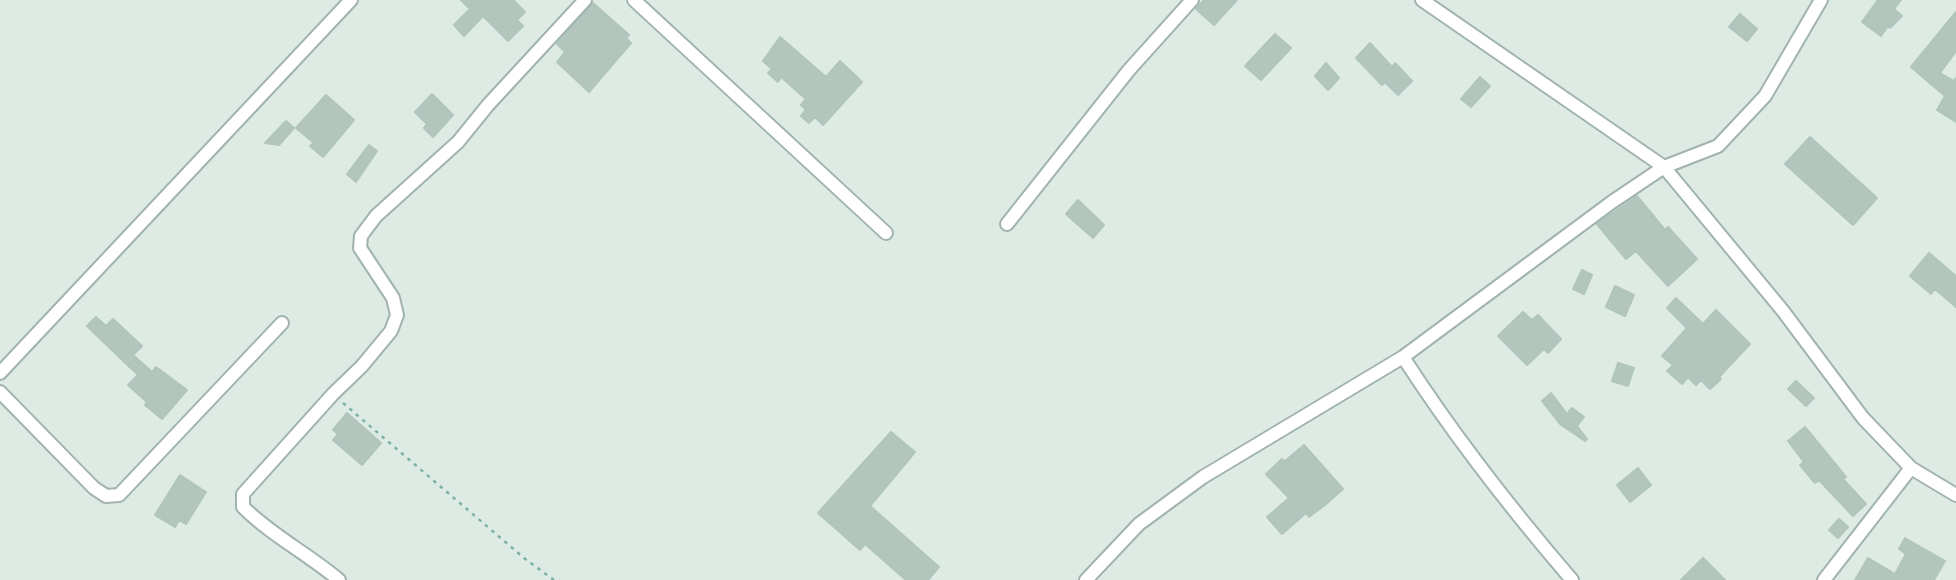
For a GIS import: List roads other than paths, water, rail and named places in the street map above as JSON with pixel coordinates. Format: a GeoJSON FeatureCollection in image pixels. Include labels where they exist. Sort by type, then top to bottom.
{"type":"FeatureCollection","features":[{"type":"Feature","properties":{"kind":"street"},"geometry":{"type":"LineString","coordinates":[[0,373],[351,0]]}},
{"type":"Feature","properties":{"kind":"street"},"geometry":{"type":"LineString","coordinates":[[339,580],[256,520],[243,508],[243,494],[391,331],[397,315],[393,298],[360,248],[361,236],[376,216],[458,142],[488,105],[585,0]]}},
{"type":"Feature","properties":{"kind":"street"},"geometry":{"type":"LineString","coordinates":[[634,0],[886,233]]}},
{"type":"Feature","properties":{"kind":"street"},"geometry":{"type":"LineString","coordinates":[[1007,224],[1129,70],[1192,0]]}},
{"type":"Feature","properties":{"kind":"street"},"geometry":{"type":"LineString","coordinates":[[1422,0],[1664,167],[1783,311],[1863,418],[1911,468],[1956,495]]}},
{"type":"Feature","properties":{"kind":"street"},"geometry":{"type":"LineString","coordinates":[[1086,580],[1139,524],[1203,477],[1404,357],[1612,202],[1664,167],[1718,146],[1738,128],[1765,96],[1821,0]]}},
{"type":"Feature","properties":{"kind":"street"},"geometry":{"type":"LineString","coordinates":[[0,392],[94,488],[106,496],[119,495],[282,323]]}},
{"type":"Feature","properties":{"kind":"street"},"geometry":{"type":"LineString","coordinates":[[1404,357],[1435,406],[1499,491],[1572,580]]}},
{"type":"Feature","properties":{"kind":"street"},"geometry":{"type":"LineString","coordinates":[[1824,580],[1911,468]]}}]}
